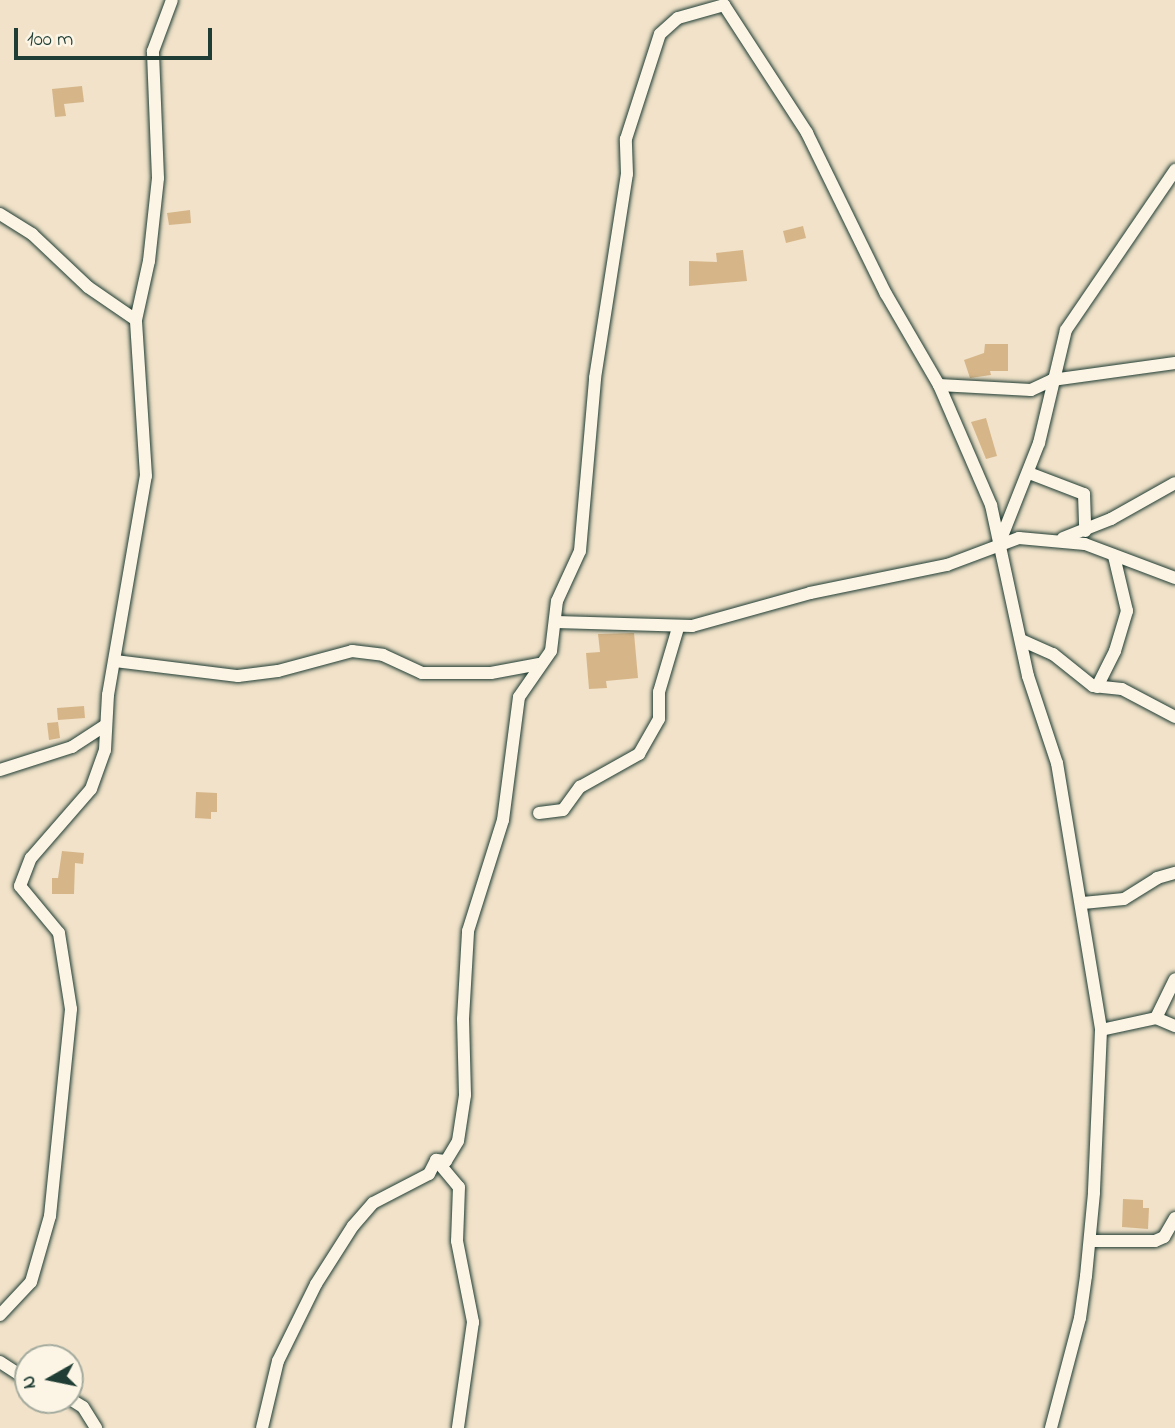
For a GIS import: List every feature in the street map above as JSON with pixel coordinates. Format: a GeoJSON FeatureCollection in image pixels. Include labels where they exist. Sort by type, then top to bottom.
{"type":"FeatureCollection","features":[{"type":"Feature","properties":{"kind":"street"},"geometry":{"type":"LineString","coordinates":[[0,1315],[31,1282],[44,1247],[71,1024],[59,933],[20,886],[31,858],[97,777],[105,750],[104,726],[146,476],[136,320],[145,281],[158,178],[153,51],[172,0]]}},
{"type":"Feature","properties":{"kind":"street"},"geometry":{"type":"LineString","coordinates":[[436,1160],[446,1161],[459,1134],[465,1084],[463,1018],[468,931],[503,820],[519,697],[539,664],[551,651],[557,601],[576,568],[580,551],[594,378],[633,114],[660,34],[678,18],[724,2],[807,133],[877,276],[939,385],[990,505],[1028,676],[1057,763],[1083,903],[1101,1030],[1090,1241],[1080,1318],[1051,1428]]}},
{"type":"Feature","properties":{"kind":"street"},"geometry":{"type":"LineString","coordinates":[[999,544],[1029,473],[1066,330],[1175,170]]}},
{"type":"Feature","properties":{"kind":"street"},"geometry":{"type":"LineString","coordinates":[[0,214],[32,234],[88,287],[136,320]]}},
{"type":"Feature","properties":{"kind":"street"},"geometry":{"type":"LineString","coordinates":[[939,385],[1031,390],[1052,380],[1175,363]]}},
{"type":"Feature","properties":{"kind":"street"},"geometry":{"type":"LineString","coordinates":[[1029,473],[1084,494],[1085,531]]}},
{"type":"Feature","properties":{"kind":"street"},"geometry":{"type":"LineString","coordinates":[[556,622],[678,628],[810,593],[947,565],[1019,538],[1062,538],[1085,531],[1175,483]]}},
{"type":"Feature","properties":{"kind":"street"},"geometry":{"type":"LineString","coordinates":[[1062,538],[1175,578]]}},
{"type":"Feature","properties":{"kind":"street"},"geometry":{"type":"LineString","coordinates":[[1097,687],[1115,651],[1126,611],[1114,556]]}},
{"type":"Feature","properties":{"kind":"street"},"geometry":{"type":"LineString","coordinates":[[539,813],[563,810],[580,787],[639,754],[659,719],[659,692],[678,628]]}},
{"type":"Feature","properties":{"kind":"street"},"geometry":{"type":"LineString","coordinates":[[1021,640],[1053,654],[1097,687],[1122,689],[1175,717]]}},
{"type":"Feature","properties":{"kind":"street"},"geometry":{"type":"LineString","coordinates":[[115,661],[238,676],[278,671],[352,651],[383,655],[422,673],[491,673],[539,664]]}},
{"type":"Feature","properties":{"kind":"street"},"geometry":{"type":"LineString","coordinates":[[0,770],[72,747],[104,726]]}},
{"type":"Feature","properties":{"kind":"street"},"geometry":{"type":"LineString","coordinates":[[1083,903],[1124,899],[1157,878],[1175,873]]}},
{"type":"Feature","properties":{"kind":"street"},"geometry":{"type":"LineString","coordinates":[[1156,1018],[1175,979]]}},
{"type":"Feature","properties":{"kind":"street"},"geometry":{"type":"LineString","coordinates":[[1101,1030],[1156,1018],[1175,1026]]}},
{"type":"Feature","properties":{"kind":"street"},"geometry":{"type":"LineString","coordinates":[[262,1428],[278,1361],[337,1250],[373,1203],[429,1174],[436,1160]]}},
{"type":"Feature","properties":{"kind":"street"},"geometry":{"type":"LineString","coordinates":[[436,1160],[459,1187],[457,1241],[473,1322],[458,1428]]}},
{"type":"Feature","properties":{"kind":"street"},"geometry":{"type":"LineString","coordinates":[[1090,1241],[1155,1241],[1164,1237],[1175,1218]]}},
{"type":"Feature","properties":{"kind":"street"},"geometry":{"type":"LineString","coordinates":[[84,1409],[96,1428]]}},
{"type":"Feature","properties":{"kind":"building"},"geometry":{"type":"Polygon","coordinates":[[[82,86],[84,102],[64,104],[66,116],[55,117],[52,89],[82,86]]]}},
{"type":"Feature","properties":{"kind":"building"},"geometry":{"type":"Polygon","coordinates":[[[190,210],[191,223],[169,225],[167,213],[190,210]]]}},
{"type":"Feature","properties":{"kind":"building"},"geometry":{"type":"Polygon","coordinates":[[[803,226],[806,238],[786,243],[783,231],[803,226]]]}},
{"type":"Feature","properties":{"kind":"building"},"geometry":{"type":"Polygon","coordinates":[[[743,250],[747,281],[689,286],[689,261],[717,262],[716,253],[743,250]]]}},
{"type":"Feature","properties":{"kind":"building"},"geometry":{"type":"Polygon","coordinates":[[[985,344],[1008,344],[1008,371],[990,371],[991,375],[970,378],[964,360],[984,353],[985,344]]]}},
{"type":"Feature","properties":{"kind":"building"},"geometry":{"type":"Polygon","coordinates":[[[986,418],[997,456],[986,459],[971,422],[986,418]]]}},
{"type":"Feature","properties":{"kind":"building"},"geometry":{"type":"Polygon","coordinates":[[[634,633],[638,678],[606,681],[607,688],[589,689],[586,653],[600,652],[598,634],[634,633]]]}},
{"type":"Feature","properties":{"kind":"building"},"geometry":{"type":"Polygon","coordinates":[[[84,706],[85,718],[58,720],[57,708],[84,706]]]}},
{"type":"Feature","properties":{"kind":"building"},"geometry":{"type":"Polygon","coordinates":[[[58,722],[60,738],[49,740],[47,723],[58,722]]]}},
{"type":"Feature","properties":{"kind":"building"},"geometry":{"type":"Polygon","coordinates":[[[196,792],[217,793],[217,812],[211,812],[211,819],[195,818],[196,792]]]}},
{"type":"Feature","properties":{"kind":"building"},"geometry":{"type":"Polygon","coordinates":[[[62,851],[84,853],[83,864],[75,863],[74,894],[52,894],[52,878],[58,878],[62,851]]]}},
{"type":"Feature","properties":{"kind":"building"},"geometry":{"type":"Polygon","coordinates":[[[1123,1199],[1143,1200],[1143,1208],[1149,1208],[1148,1229],[1122,1227],[1123,1199]]]}}]}
